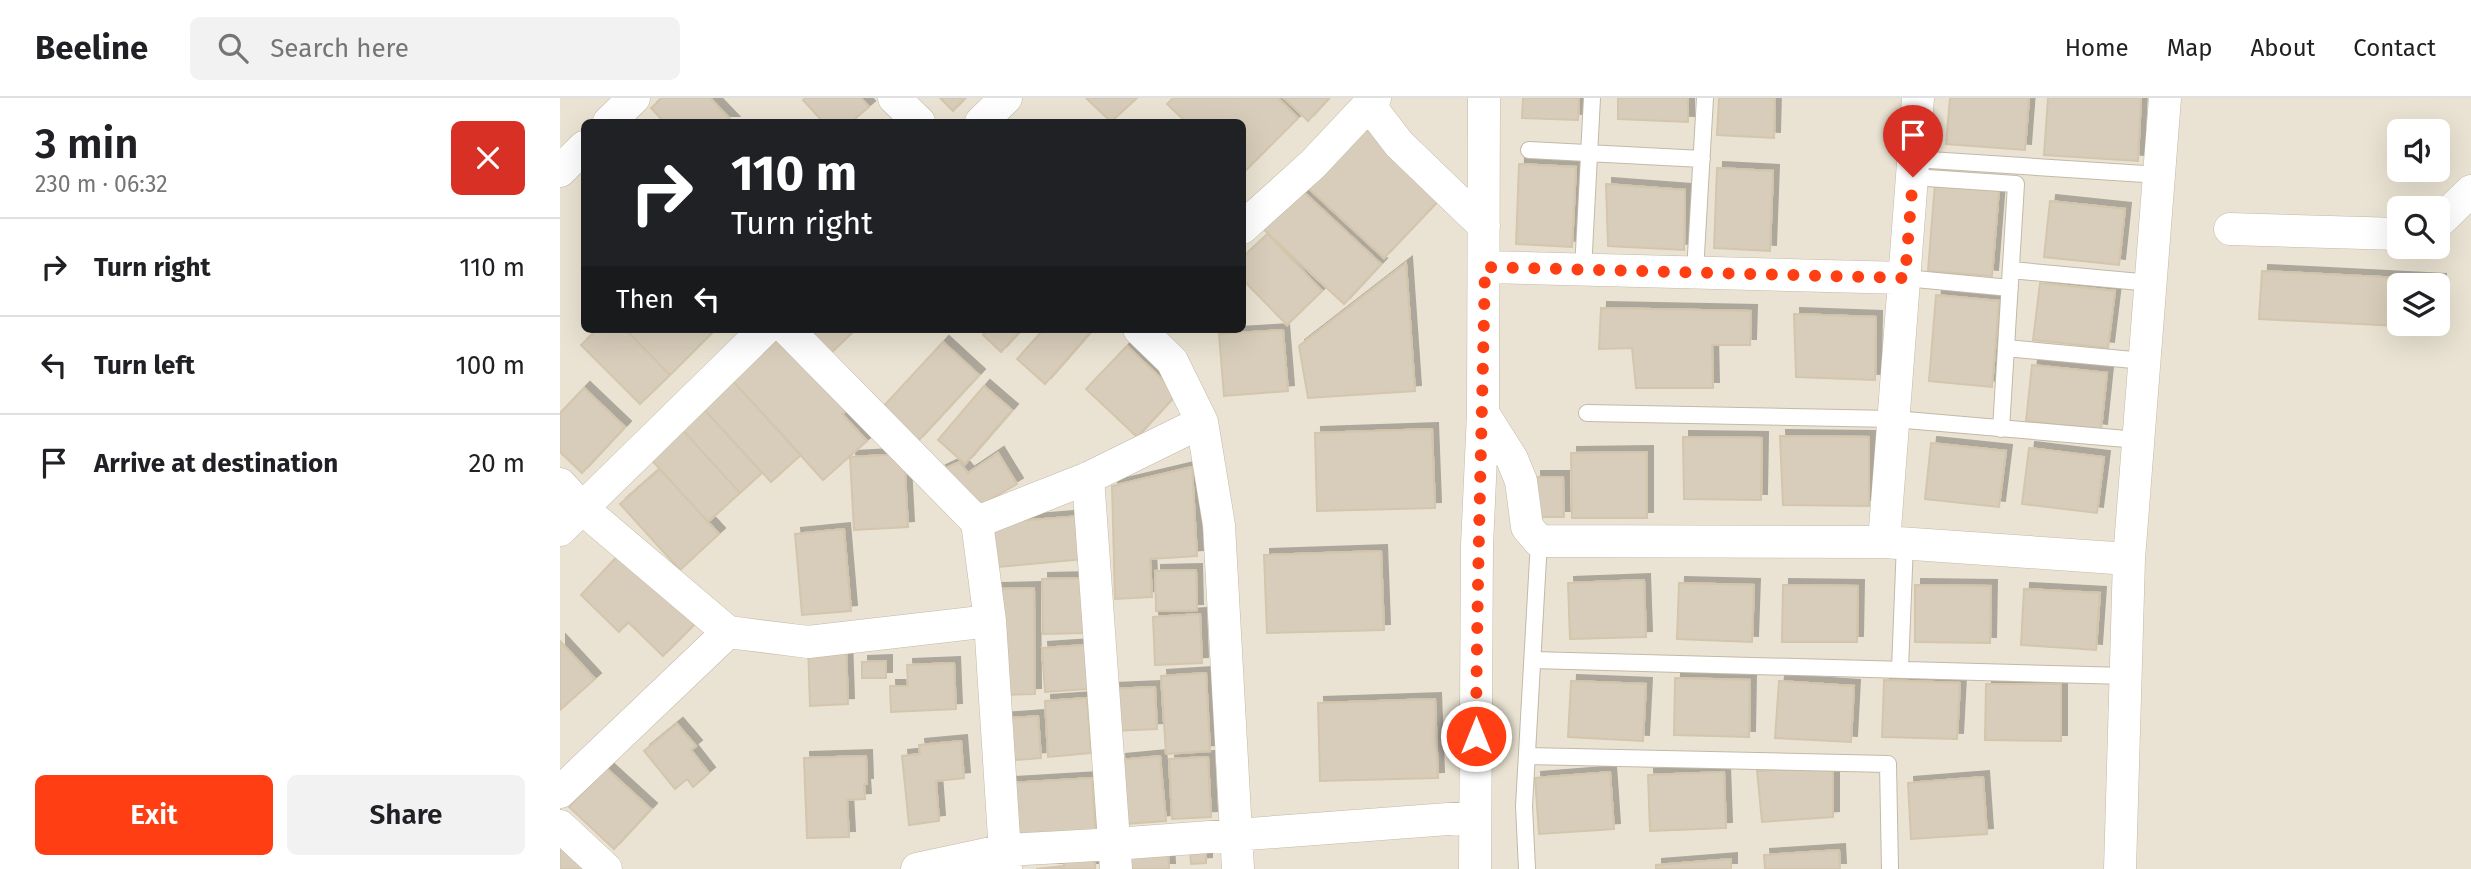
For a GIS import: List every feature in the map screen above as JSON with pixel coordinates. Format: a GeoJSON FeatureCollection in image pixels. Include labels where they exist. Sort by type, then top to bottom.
{"type":"FeatureCollection","features":[{"type":"Feature","properties":{"kind":"street"},"geometry":{"type":"LineString","coordinates":[[612,119],[634,98]]}},
{"type":"Feature","properties":{"kind":"street"},"geometry":{"type":"LineString","coordinates":[[894,98],[916,119]]}},
{"type":"Feature","properties":{"kind":"street"},"geometry":{"type":"LineString","coordinates":[[984,119],[1006,98]]}},
{"type":"Feature","properties":{"kind":"street"},"geometry":{"type":"LineString","coordinates":[[1475,869],[1477,545],[1483,413],[1485,267],[1484,98]]}},
{"type":"Feature","properties":{"kind":"street"},"geometry":{"type":"LineString","coordinates":[[1895,542],[1894,419],[1918,98]]}},
{"type":"Feature","properties":{"kind":"street"},"geometry":{"type":"LineString","coordinates":[[2120,869],[2129,559],[2165,98]]}},
{"type":"Feature","properties":{"kind":"street"},"geometry":{"type":"LineString","coordinates":[[1246,224],[1313,164],[1372,101],[1399,145],[1484,226]]}},
{"type":"Feature","properties":{"kind":"street"},"geometry":{"type":"LineString","coordinates":[[560,171],[581,150]]}},
{"type":"Feature","properties":{"kind":"street"},"geometry":{"type":"LineString","coordinates":[[2450,211],[2471,191]]}},
{"type":"Feature","properties":{"kind":"street"},"geometry":{"type":"LineString","coordinates":[[2230,229],[2387,234]]}},
{"type":"Feature","properties":{"kind":"street"},"geometry":{"type":"LineString","coordinates":[[1485,267],[1905,278]]}},
{"type":"Feature","properties":{"kind":"street"},"geometry":{"type":"LineString","coordinates":[[560,530],[761,333]]}},
{"type":"Feature","properties":{"kind":"street"},"geometry":{"type":"LineString","coordinates":[[791,333],[977,522],[990,621],[1006,859]]}},
{"type":"Feature","properties":{"kind":"street"},"geometry":{"type":"LineString","coordinates":[[1143,333],[1172,361],[1202,422],[1219,524],[1238,869]]}},
{"type":"Feature","properties":{"kind":"street"},"geometry":{"type":"LineString","coordinates":[[1483,413],[1512,458],[1521,481],[1527,527],[1539,541],[1895,542],[2129,559]]}},
{"type":"Feature","properties":{"kind":"street"},"geometry":{"type":"LineString","coordinates":[[977,522],[1088,478],[1202,422]]}},
{"type":"Feature","properties":{"kind":"street"},"geometry":{"type":"LineString","coordinates":[[1088,478],[1116,856]]}},
{"type":"Feature","properties":{"kind":"street"},"geometry":{"type":"LineString","coordinates":[[560,484],[583,509],[728,632],[808,642],[990,621]]}},
{"type":"Feature","properties":{"kind":"street"},"geometry":{"type":"LineString","coordinates":[[560,792],[728,632]]}},
{"type":"Feature","properties":{"kind":"street"},"geometry":{"type":"LineString","coordinates":[[917,869],[1006,859],[1116,856],[1235,835],[1475,817]]}},
{"type":"Feature","properties":{"kind":"street"},"geometry":{"type":"LineString","coordinates":[[560,826],[606,869]]}},
{"type":"Feature","properties":{"kind":"lane"},"geometry":{"type":"LineString","coordinates":[[1583,270],[1592,98]]}},
{"type":"Feature","properties":{"kind":"lane"},"geometry":{"type":"LineString","coordinates":[[1695,272],[1705,98]]}},
{"type":"Feature","properties":{"kind":"lane"},"geometry":{"type":"LineString","coordinates":[[1529,150],[1702,159]]}},
{"type":"Feature","properties":{"kind":"lane"},"geometry":{"type":"LineString","coordinates":[[1913,168],[2160,175]]}},
{"type":"Feature","properties":{"kind":"lane"},"geometry":{"type":"LineString","coordinates":[[1913,168],[2016,184],[2001,429]]}},
{"type":"Feature","properties":{"kind":"lane"},"geometry":{"type":"LineString","coordinates":[[2011,270],[2151,283]]}},
{"type":"Feature","properties":{"kind":"lane"},"geometry":{"type":"LineString","coordinates":[[1905,278],[2010,288]]}},
{"type":"Feature","properties":{"kind":"lane"},"geometry":{"type":"LineString","coordinates":[[2006,348],[2144,361]]}},
{"type":"Feature","properties":{"kind":"lane"},"geometry":{"type":"LineString","coordinates":[[1587,413],[1894,419],[2138,440]]}},
{"type":"Feature","properties":{"kind":"lane"},"geometry":{"type":"LineString","coordinates":[[1527,869],[1524,806],[1539,541]]}},
{"type":"Feature","properties":{"kind":"lane"},"geometry":{"type":"LineString","coordinates":[[1895,542],[1900,669]]}},
{"type":"Feature","properties":{"kind":"lane"},"geometry":{"type":"LineString","coordinates":[[1532,660],[2126,676]]}},
{"type":"Feature","properties":{"kind":"lane"},"geometry":{"type":"LineString","coordinates":[[1527,756],[1888,764],[1890,869]]}},
{"type":"Feature","properties":{"kind":"shaded area"},"geometry":{"type":"Polygon","coordinates":[[[560,98],[2471,98],[2471,869],[560,869],[560,98]]]}},
{"type":"Feature","properties":{"kind":"building"},"geometry":{"type":"Polygon","coordinates":[[[662,98],[710,98],[730,119],[661,119],[651,108],[662,98]]]}},
{"type":"Feature","properties":{"kind":"building"},"geometry":{"type":"Polygon","coordinates":[[[861,98],[869,107],[855,119],[820,119],[803,100],[861,98]]]}},
{"type":"Feature","properties":{"kind":"building"},"geometry":{"type":"Polygon","coordinates":[[[940,98],[965,98],[953,111],[940,98]]]}},
{"type":"Feature","properties":{"kind":"building"},"geometry":{"type":"Polygon","coordinates":[[[1086,98],[1137,98],[1114,119],[1108,119],[1086,98]]]}},
{"type":"Feature","properties":{"kind":"building"},"geometry":{"type":"Polygon","coordinates":[[[1173,98],[1278,98],[1298,118],[1246,170],[1246,119],[1183,119],[1167,104],[1173,98]]]}},
{"type":"Feature","properties":{"kind":"building"},"geometry":{"type":"Polygon","coordinates":[[[1284,98],[1329,98],[1308,121],[1284,98]]]}},
{"type":"Feature","properties":{"kind":"building"},"geometry":{"type":"Polygon","coordinates":[[[1523,98],[1579,98],[1578,120],[1522,118],[1523,98]]]}},
{"type":"Feature","properties":{"kind":"building"},"geometry":{"type":"Polygon","coordinates":[[[1618,98],[1688,98],[1688,122],[1618,119],[1618,98]]]}},
{"type":"Feature","properties":{"kind":"building"},"geometry":{"type":"Polygon","coordinates":[[[1719,98],[1775,98],[1774,138],[1717,135],[1719,98]]]}},
{"type":"Feature","properties":{"kind":"building"},"geometry":{"type":"Polygon","coordinates":[[[1950,98],[2029,98],[2025,150],[1946,144],[1950,98]]]}},
{"type":"Feature","properties":{"kind":"building"},"geometry":{"type":"Polygon","coordinates":[[[2048,98],[2141,98],[2138,161],[2044,155],[2048,98]]]}},
{"type":"Feature","properties":{"kind":"building"},"geometry":{"type":"Polygon","coordinates":[[[1361,124],[1441,198],[1384,258],[1304,184],[1361,124]]]}},
{"type":"Feature","properties":{"kind":"building"},"geometry":{"type":"Polygon","coordinates":[[[1519,164],[1576,167],[1572,247],[1516,244],[1519,164]]]}},
{"type":"Feature","properties":{"kind":"building"},"geometry":{"type":"Polygon","coordinates":[[[1717,168],[1773,171],[1770,251],[1714,248],[1717,168]]]}},
{"type":"Feature","properties":{"kind":"building"},"geometry":{"type":"Polygon","coordinates":[[[1935,183],[1999,189],[1992,276],[1928,271],[1935,183]]]}},
{"type":"Feature","properties":{"kind":"building"},"geometry":{"type":"Polygon","coordinates":[[[1606,184],[1685,190],[1684,250],[1608,246],[1606,184]]]}},
{"type":"Feature","properties":{"kind":"building"},"geometry":{"type":"Polygon","coordinates":[[[1296,185],[1381,264],[1344,304],[1259,225],[1296,185]]]}},
{"type":"Feature","properties":{"kind":"building"},"geometry":{"type":"Polygon","coordinates":[[[2050,201],[2125,209],[2119,265],[2044,257],[2050,201]]]}},
{"type":"Feature","properties":{"kind":"building"},"geometry":{"type":"Polygon","coordinates":[[[1268,234],[1322,291],[1287,325],[1246,283],[1246,254],[1268,234]]]}},
{"type":"Feature","properties":{"kind":"building"},"geometry":{"type":"Polygon","coordinates":[[[1406,263],[1415,391],[1308,398],[1299,346],[1406,263]]]}},
{"type":"Feature","properties":{"kind":"building"},"geometry":{"type":"Polygon","coordinates":[[[2262,271],[2387,277],[2387,325],[2259,319],[2262,271]]]}},
{"type":"Feature","properties":{"kind":"building"},"geometry":{"type":"Polygon","coordinates":[[[2040,283],[2115,291],[2108,348],[2033,340],[2040,283]]]}},
{"type":"Feature","properties":{"kind":"building"},"geometry":{"type":"Polygon","coordinates":[[[1936,295],[1999,301],[1992,387],[1929,381],[1936,295]]]}},
{"type":"Feature","properties":{"kind":"building"},"geometry":{"type":"Polygon","coordinates":[[[1601,308],[1751,311],[1750,345],[1712,345],[1713,388],[1636,388],[1632,348],[1599,349],[1601,308]]]}},
{"type":"Feature","properties":{"kind":"building"},"geometry":{"type":"Polygon","coordinates":[[[1794,314],[1876,317],[1875,380],[1796,377],[1794,314]]]}},
{"type":"Feature","properties":{"kind":"building"},"geometry":{"type":"Polygon","coordinates":[[[1283,330],[1288,391],[1224,396],[1219,334],[1283,330]]]}},
{"type":"Feature","properties":{"kind":"building"},"geometry":{"type":"Polygon","coordinates":[[[594,333],[629,333],[670,375],[640,404],[581,345],[594,333]]]}},
{"type":"Feature","properties":{"kind":"building"},"geometry":{"type":"Polygon","coordinates":[[[629,333],[712,333],[670,375],[629,333]]]}},
{"type":"Feature","properties":{"kind":"building"},"geometry":{"type":"Polygon","coordinates":[[[808,333],[852,333],[829,355],[808,333]]]}},
{"type":"Feature","properties":{"kind":"building"},"geometry":{"type":"Polygon","coordinates":[[[985,333],[1018,333],[1001,352],[983,335],[985,333]]]}},
{"type":"Feature","properties":{"kind":"building"},"geometry":{"type":"Polygon","coordinates":[[[1040,333],[1090,333],[1045,384],[1017,359],[1040,333]]]}},
{"type":"Feature","properties":{"kind":"building"},"geometry":{"type":"Polygon","coordinates":[[[781,334],[849,408],[842,414],[867,441],[823,480],[731,379],[781,334]]]}},
{"type":"Feature","properties":{"kind":"building"},"geometry":{"type":"Polygon","coordinates":[[[943,342],[979,375],[917,442],[881,409],[943,342]]]}},
{"type":"Feature","properties":{"kind":"building"},"geometry":{"type":"Polygon","coordinates":[[[1127,346],[1177,394],[1137,437],[1086,389],[1127,346]]]}},
{"type":"Feature","properties":{"kind":"building"},"geometry":{"type":"Polygon","coordinates":[[[2032,365],[2107,373],[2101,430],[2026,421],[2032,365]]]}},
{"type":"Feature","properties":{"kind":"building"},"geometry":{"type":"Polygon","coordinates":[[[731,379],[801,455],[771,482],[701,406],[731,379]]]}},
{"type":"Feature","properties":{"kind":"building"},"geometry":{"type":"Polygon","coordinates":[[[984,386],[1012,410],[965,464],[938,440],[984,386]]]}},
{"type":"Feature","properties":{"kind":"building"},"geometry":{"type":"Polygon","coordinates":[[[584,388],[625,427],[582,473],[560,452],[560,413],[584,388]]]}},
{"type":"Feature","properties":{"kind":"building"},"geometry":{"type":"Polygon","coordinates":[[[701,406],[762,473],[740,493],[679,426],[701,406]]]}},
{"type":"Feature","properties":{"kind":"building"},"geometry":{"type":"Polygon","coordinates":[[[679,426],[740,493],[708,522],[647,455],[679,426]]]}},
{"type":"Feature","properties":{"kind":"building"},"geometry":{"type":"Polygon","coordinates":[[[1432,429],[1435,508],[1317,511],[1315,433],[1432,429]]]}},
{"type":"Feature","properties":{"kind":"building"},"geometry":{"type":"Polygon","coordinates":[[[1780,436],[1869,437],[1869,506],[1783,505],[1780,436]]]}},
{"type":"Feature","properties":{"kind":"building"},"geometry":{"type":"Polygon","coordinates":[[[1683,437],[1762,438],[1761,500],[1684,499],[1683,437]]]}},
{"type":"Feature","properties":{"kind":"building"},"geometry":{"type":"Polygon","coordinates":[[[1931,443],[2006,451],[1999,507],[1925,499],[1931,443]]]}},
{"type":"Feature","properties":{"kind":"building"},"geometry":{"type":"Polygon","coordinates":[[[2029,448],[2104,457],[2097,513],[2022,504],[2029,448]]]}},
{"type":"Feature","properties":{"kind":"building"},"geometry":{"type":"Polygon","coordinates":[[[1647,452],[1647,518],[1572,518],[1571,453],[1647,452]]]}},
{"type":"Feature","properties":{"kind":"building"},"geometry":{"type":"Polygon","coordinates":[[[998,453],[1017,484],[974,509],[940,471],[959,462],[968,473],[998,453]]]}},
{"type":"Feature","properties":{"kind":"building"},"geometry":{"type":"Polygon","coordinates":[[[904,454],[908,527],[854,530],[850,457],[904,454]]]}},
{"type":"Feature","properties":{"kind":"building"},"geometry":{"type":"Polygon","coordinates":[[[1192,467],[1197,556],[1150,559],[1152,597],[1115,599],[1112,486],[1192,467]]]}},
{"type":"Feature","properties":{"kind":"building"},"geometry":{"type":"Polygon","coordinates":[[[660,469],[719,534],[680,570],[620,504],[660,469]]]}},
{"type":"Feature","properties":{"kind":"building"},"geometry":{"type":"Polygon","coordinates":[[[1535,477],[1563,477],[1564,517],[1536,517],[1535,477]]]}},
{"type":"Feature","properties":{"kind":"building"},"geometry":{"type":"Polygon","coordinates":[[[1080,516],[1084,559],[987,568],[983,524],[1080,516]]]}},
{"type":"Feature","properties":{"kind":"building"},"geometry":{"type":"Polygon","coordinates":[[[844,529],[851,611],[802,615],[795,534],[844,529]]]}},
{"type":"Feature","properties":{"kind":"building"},"geometry":{"type":"Polygon","coordinates":[[[624,549],[702,617],[663,656],[628,622],[619,632],[581,595],[624,549]]]}},
{"type":"Feature","properties":{"kind":"building"},"geometry":{"type":"Polygon","coordinates":[[[1381,551],[1384,630],[1267,633],[1264,555],[1381,551]]]}},
{"type":"Feature","properties":{"kind":"building"},"geometry":{"type":"Polygon","coordinates":[[[1196,570],[1197,610],[1156,611],[1155,571],[1196,570]]]}},
{"type":"Feature","properties":{"kind":"building"},"geometry":{"type":"Polygon","coordinates":[[[1085,578],[1085,633],[1043,634],[1042,579],[1085,578]]]}},
{"type":"Feature","properties":{"kind":"building"},"geometry":{"type":"Polygon","coordinates":[[[1644,580],[1646,637],[1570,639],[1568,583],[1644,580]]]}},
{"type":"Feature","properties":{"kind":"building"},"geometry":{"type":"Polygon","coordinates":[[[1679,583],[1754,585],[1752,642],[1677,639],[1679,583]]]}},
{"type":"Feature","properties":{"kind":"building"},"geometry":{"type":"Polygon","coordinates":[[[1783,585],[1858,586],[1857,642],[1782,642],[1783,585]]]}},
{"type":"Feature","properties":{"kind":"building"},"geometry":{"type":"Polygon","coordinates":[[[1915,585],[1991,586],[1990,643],[1915,642],[1915,585]]]}},
{"type":"Feature","properties":{"kind":"building"},"geometry":{"type":"Polygon","coordinates":[[[1034,588],[1035,694],[997,695],[996,589],[1034,588]]]}},
{"type":"Feature","properties":{"kind":"building"},"geometry":{"type":"Polygon","coordinates":[[[2024,589],[2100,593],[2096,650],[2021,645],[2024,589]]]}},
{"type":"Feature","properties":{"kind":"building"},"geometry":{"type":"Polygon","coordinates":[[[1200,614],[1202,663],[1155,665],[1153,617],[1200,614]]]}},
{"type":"Feature","properties":{"kind":"building"},"geometry":{"type":"Polygon","coordinates":[[[560,641],[595,679],[560,710],[560,641]]]}},
{"type":"Feature","properties":{"kind":"building"},"geometry":{"type":"Polygon","coordinates":[[[846,645],[848,704],[810,706],[808,646],[846,645]]]}},
{"type":"Feature","properties":{"kind":"building"},"geometry":{"type":"Polygon","coordinates":[[[1085,645],[1088,689],[1045,692],[1042,648],[1085,645]]]}},
{"type":"Feature","properties":{"kind":"building"},"geometry":{"type":"Polygon","coordinates":[[[886,661],[886,678],[862,678],[862,662],[886,661]]]}},
{"type":"Feature","properties":{"kind":"building"},"geometry":{"type":"Polygon","coordinates":[[[954,663],[956,709],[891,712],[890,686],[908,686],[907,665],[954,663]]]}},
{"type":"Feature","properties":{"kind":"building"},"geometry":{"type":"Polygon","coordinates":[[[1206,673],[1210,751],[1166,754],[1161,676],[1206,673]]]}},
{"type":"Feature","properties":{"kind":"building"},"geometry":{"type":"Polygon","coordinates":[[[1675,678],[1750,680],[1749,737],[1674,735],[1675,678]]]}},
{"type":"Feature","properties":{"kind":"building"},"geometry":{"type":"Polygon","coordinates":[[[1884,680],[1960,683],[1957,739],[1882,737],[1884,680]]]}},
{"type":"Feature","properties":{"kind":"building"},"geometry":{"type":"Polygon","coordinates":[[[1571,681],[1646,684],[1643,741],[1568,737],[1571,681]]]}},
{"type":"Feature","properties":{"kind":"building"},"geometry":{"type":"Polygon","coordinates":[[[1779,681],[1854,686],[1851,742],[1775,738],[1779,681]]]}},
{"type":"Feature","properties":{"kind":"building"},"geometry":{"type":"Polygon","coordinates":[[[1986,684],[2061,684],[2061,741],[1985,740],[1986,684]]]}},
{"type":"Feature","properties":{"kind":"building"},"geometry":{"type":"Polygon","coordinates":[[[1155,687],[1157,729],[1112,731],[1110,689],[1155,687]]]}},
{"type":"Feature","properties":{"kind":"building"},"geometry":{"type":"Polygon","coordinates":[[[1087,698],[1091,753],[1048,757],[1045,701],[1087,698]]]}},
{"type":"Feature","properties":{"kind":"building"},"geometry":{"type":"Polygon","coordinates":[[[1435,699],[1438,778],[1320,781],[1318,703],[1435,699]]]}},
{"type":"Feature","properties":{"kind":"building"},"geometry":{"type":"Polygon","coordinates":[[[1038,716],[1041,758],[1002,761],[999,719],[1038,716]]]}},
{"type":"Feature","properties":{"kind":"building"},"geometry":{"type":"Polygon","coordinates":[[[677,724],[696,746],[691,750],[709,773],[693,787],[687,779],[675,789],[644,751],[677,724]]]}},
{"type":"Feature","properties":{"kind":"building"},"geometry":{"type":"Polygon","coordinates":[[[961,741],[964,778],[936,781],[939,821],[909,825],[902,756],[920,754],[919,745],[961,741]]]}},
{"type":"Feature","properties":{"kind":"building"},"geometry":{"type":"Polygon","coordinates":[[[866,756],[865,799],[847,800],[849,837],[807,838],[804,758],[866,756]]]}},
{"type":"Feature","properties":{"kind":"building"},"geometry":{"type":"Polygon","coordinates":[[[1160,756],[1166,821],[1126,824],[1120,760],[1160,756]]]}},
{"type":"Feature","properties":{"kind":"building"},"geometry":{"type":"Polygon","coordinates":[[[1208,757],[1211,817],[1172,819],[1169,759],[1208,757]]]}},
{"type":"Feature","properties":{"kind":"building"},"geometry":{"type":"Polygon","coordinates":[[[1833,767],[1833,817],[1762,822],[1757,771],[1833,767]]]}},
{"type":"Feature","properties":{"kind":"building"},"geometry":{"type":"Polygon","coordinates":[[[606,768],[651,809],[614,849],[569,807],[606,768]]]}},
{"type":"Feature","properties":{"kind":"building"},"geometry":{"type":"Polygon","coordinates":[[[1610,772],[1614,829],[1539,834],[1535,778],[1610,772]]]}},
{"type":"Feature","properties":{"kind":"building"},"geometry":{"type":"Polygon","coordinates":[[[1724,772],[1726,828],[1650,831],[1648,775],[1724,772]]]}},
{"type":"Feature","properties":{"kind":"building"},"geometry":{"type":"Polygon","coordinates":[[[1983,777],[1987,834],[1911,839],[1908,783],[1983,777]]]}},
{"type":"Feature","properties":{"kind":"building"},"geometry":{"type":"Polygon","coordinates":[[[1092,778],[1096,838],[1012,843],[1008,783],[1092,778]]]}},
{"type":"Feature","properties":{"kind":"building"},"geometry":{"type":"Polygon","coordinates":[[[560,842],[586,869],[560,869],[560,842]]]}},
{"type":"Feature","properties":{"kind":"building"},"geometry":{"type":"Polygon","coordinates":[[[1168,849],[1169,869],[1126,869],[1125,857],[1168,849]]]}},
{"type":"Feature","properties":{"kind":"building"},"geometry":{"type":"Polygon","coordinates":[[[1190,849],[1206,849],[1206,863],[1191,864],[1190,849]]]}},
{"type":"Feature","properties":{"kind":"building"},"geometry":{"type":"Polygon","coordinates":[[[1839,850],[1840,869],[1765,869],[1764,855],[1839,850]]]}},
{"type":"Feature","properties":{"kind":"building"},"geometry":{"type":"Polygon","coordinates":[[[1095,857],[1095,869],[1036,869],[1064,866],[1064,858],[1095,857]]]}},
{"type":"Feature","properties":{"kind":"building"},"geometry":{"type":"Polygon","coordinates":[[[1731,859],[1731,869],[1656,869],[1656,865],[1731,859]]]}},
{"type":"Feature","properties":{"kind":"route"},"geometry":{"type":"LineString","coordinates":[[1476,736],[1477,545],[1483,413],[1485,267],[1905,278],[1913,177]]}}]}
